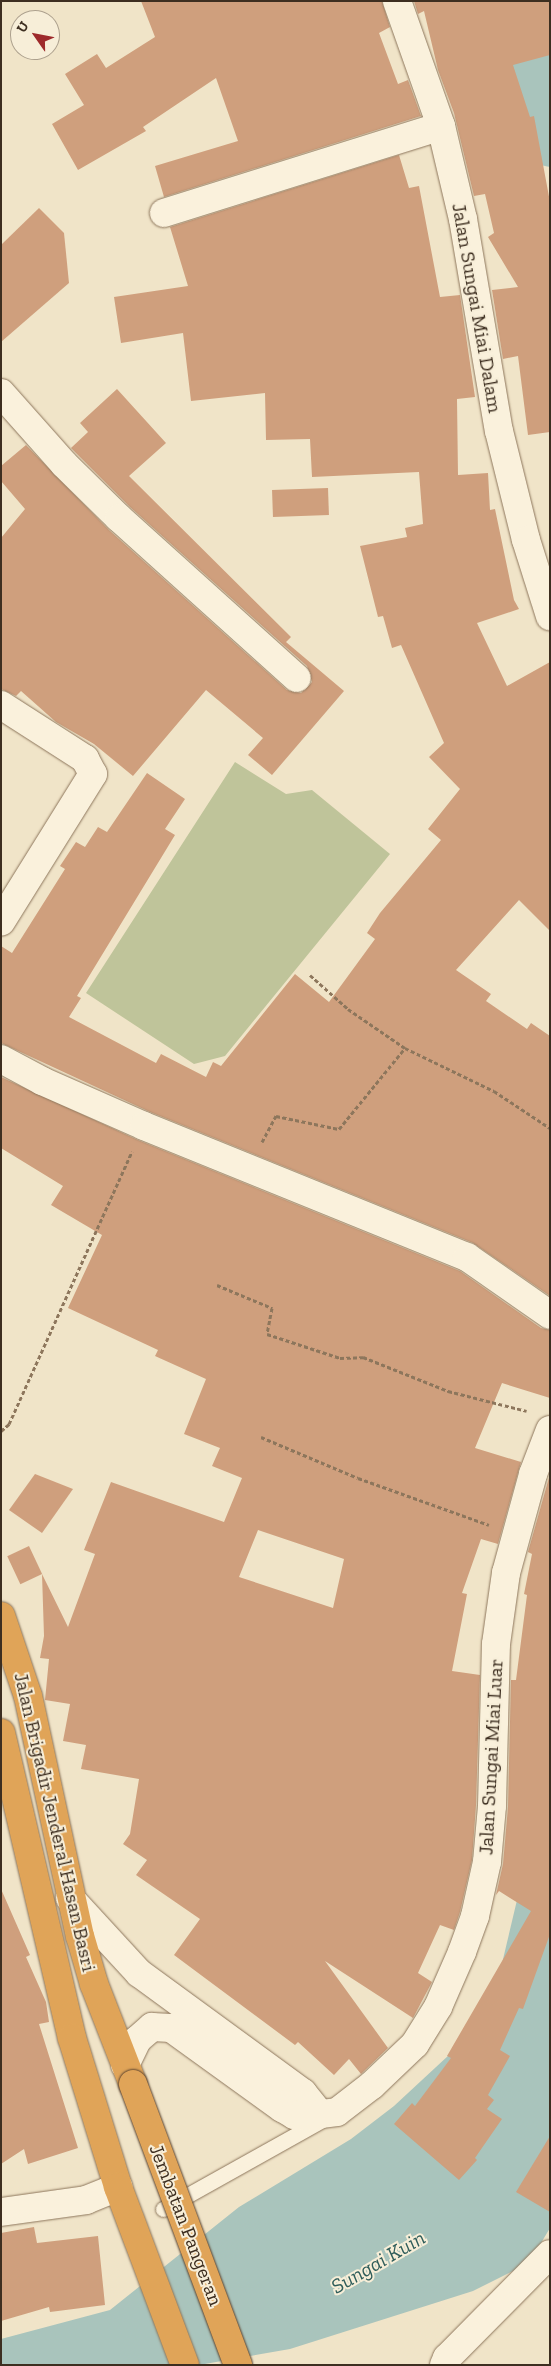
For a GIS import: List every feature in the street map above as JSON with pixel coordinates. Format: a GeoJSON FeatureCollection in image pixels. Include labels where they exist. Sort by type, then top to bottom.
{"type":"FeatureCollection","features":[{"type":"Feature","properties":{"kind":"highway","name":"Jalan Brigadir Jenderal Hasan Basri"},"geometry":{"type":"LineString","coordinates":[[1,1616],[28,1696],[70,1898],[94,1984],[129,2075]]}},
{"type":"Feature","properties":{"kind":"highway","name":"Jalan Brigadir Jenderal Hasan Basri"},"geometry":{"type":"LineString","coordinates":[[3,1747],[72,2038],[118,2186],[184,2365]]}},
{"type":"Feature","properties":{"kind":"highway","name":"Jembatan Pangeran"},"geometry":{"type":"LineString","coordinates":[[129,2075],[238,2365]]}},
{"type":"Feature","properties":{"kind":"street","name":"Jalan Sungai Miai Dalam"},"geometry":{"type":"LineString","coordinates":[[398,1],[441,126],[463,219],[499,431],[526,540],[550,616]]}},
{"type":"Feature","properties":{"kind":"street"},"geometry":{"type":"LineString","coordinates":[[164,213],[441,126]]}},
{"type":"Feature","properties":{"kind":"street"},"geometry":{"type":"LineString","coordinates":[[1,393],[64,464],[119,518],[297,678]]}},
{"type":"Feature","properties":{"kind":"street"},"geometry":{"type":"LineString","coordinates":[[1,706],[85,759],[91,767],[92,779],[1,922]]}},
{"type":"Feature","properties":{"kind":"street"},"geometry":{"type":"LineString","coordinates":[[1,1059],[42,1081],[144,1126],[467,1257],[550,1314]]}},
{"type":"Feature","properties":{"kind":"street","name":"Jalan Sungai Miai Luar"},"geometry":{"type":"LineString","coordinates":[[328,2113],[372,2085],[415,2044],[438,2007],[475,1916],[487,1862],[492,1806],[496,1644],[515,1534],[532,1474],[540,1421]]}},
{"type":"Feature","properties":{"kind":"street"},"geometry":{"type":"LineString","coordinates":[[70,1898],[139,1973],[328,2113]]}},
{"type":"Feature","properties":{"kind":"street"},"geometry":{"type":"LineString","coordinates":[[129,2075],[137,2040],[152,2027],[171,2028],[294,2115],[328,2113]]}},
{"type":"Feature","properties":{"kind":"street"},"geometry":{"type":"LineString","coordinates":[[1,2212],[86,2200],[118,2186]]}},
{"type":"Feature","properties":{"kind":"street"},"geometry":{"type":"LineString","coordinates":[[440,2363],[550,2254]]}},
{"type":"Feature","properties":{"kind":"lane"},"geometry":{"type":"LineString","coordinates":[[163,2208],[328,2113]]}},
{"type":"Feature","properties":{"kind":"path"},"geometry":{"type":"LineString","coordinates":[[310,975],[348,1009],[405,1048],[494,1091],[550,1128]]}},
{"type":"Feature","properties":{"kind":"path"},"geometry":{"type":"LineString","coordinates":[[249,1168],[276,1116],[340,1129],[405,1048]]}},
{"type":"Feature","properties":{"kind":"path"},"geometry":{"type":"LineString","coordinates":[[1,1430],[9,1424],[144,1126]]}},
{"type":"Feature","properties":{"kind":"path"},"geometry":{"type":"LineString","coordinates":[[217,1285],[272,1308],[267,1334],[340,1358],[363,1357],[448,1391],[540,1421]]}},
{"type":"Feature","properties":{"kind":"path"},"geometry":{"type":"LineString","coordinates":[[261,1437],[358,1478],[515,1534]]}},
{"type":"Feature","properties":{"kind":"green space"},"geometry":{"type":"Polygon","coordinates":[[[235,762],[286,794],[312,790],[390,854],[225,1056],[194,1064],[86,993],[235,762]]]}},
{"type":"Feature","properties":{"kind":"water","name":"Sungai Kuin"},"geometry":{"type":"Polygon","coordinates":[[[550,1698],[550,2228],[529,2263],[473,2291],[290,2349],[199,2365],[1,2365],[1,2339],[110,2310],[239,2207],[351,2139],[394,2106],[463,2042],[495,1993],[522,1879],[550,1698]]]}},
{"type":"Feature","properties":{"kind":"building"},"geometry":{"type":"Polygon","coordinates":[[[141,1],[382,1],[390,27],[379,33],[398,84],[408,80],[421,116],[164,197],[155,166],[238,141],[216,78],[143,127],[146,131],[78,170],[52,124],[84,105],[65,74],[97,54],[106,68],[155,37],[141,1]]]}},
{"type":"Feature","properties":{"kind":"building"},"geometry":{"type":"Polygon","coordinates":[[[414,1],[550,1],[550,55],[513,65],[530,117],[534,116],[550,202],[550,432],[528,435],[518,356],[503,359],[492,290],[518,287],[488,237],[494,233],[485,194],[474,196],[454,113],[438,70],[424,11],[418,14],[414,1]]]}},
{"type":"Feature","properties":{"kind":"building"},"geometry":{"type":"Polygon","coordinates":[[[399,155],[409,188],[419,186],[440,297],[460,295],[475,397],[457,399],[458,475],[488,473],[490,510],[495,509],[514,600],[519,609],[477,623],[507,686],[550,662],[550,931],[519,900],[456,970],[491,994],[486,1001],[527,1029],[531,1023],[550,1036],[550,1296],[473,1243],[150,1112],[1,1043],[1,946],[12,953],[65,869],[60,866],[76,842],[85,847],[98,827],[107,832],[147,773],[185,799],[165,829],[175,835],[77,996],[81,998],[69,1017],[156,1063],[161,1054],[206,1077],[213,1062],[221,1066],[295,974],[329,1002],[375,939],[367,933],[380,913],[441,840],[428,829],[460,789],[429,757],[444,743],[401,645],[392,648],[383,616],[378,617],[360,546],[407,537],[405,528],[423,524],[419,472],[312,477],[310,439],[266,440],[265,393],[191,401],[183,333],[121,343],[114,297],[188,286],[170,227],[399,155]]]}},
{"type":"Feature","properties":{"kind":"building"},"geometry":{"type":"Polygon","coordinates":[[[39,208],[64,233],[69,283],[1,342],[1,245],[39,208]]]}},
{"type":"Feature","properties":{"kind":"building"},"geometry":{"type":"Polygon","coordinates":[[[117,389],[166,443],[129,476],[291,637],[286,642],[344,691],[272,775],[248,755],[263,738],[206,690],[133,776],[94,744],[56,722],[21,691],[16,696],[1,689],[1,538],[25,509],[1,481],[1,466],[26,445],[109,530],[287,690],[301,693],[312,682],[307,666],[130,507],[71,448],[88,432],[80,423],[117,389]]]}},
{"type":"Feature","properties":{"kind":"building"},"geometry":{"type":"Polygon","coordinates":[[[328,488],[329,515],[273,517],[272,490],[328,488]]]}},
{"type":"Feature","properties":{"kind":"building"},"geometry":{"type":"Polygon","coordinates":[[[1,1077],[138,1140],[460,1271],[541,1328],[550,1330],[550,1398],[502,1383],[475,1448],[521,1462],[498,1544],[481,1539],[462,1593],[467,1594],[452,1671],[480,1675],[476,1805],[472,1860],[454,1930],[440,1925],[418,1973],[432,1982],[413,2018],[325,1961],[388,2048],[361,2074],[349,2059],[334,2075],[298,2042],[295,2045],[174,1955],[200,1919],[136,1875],[147,1860],[123,1844],[130,1834],[139,1779],[81,1769],[86,1745],[63,1741],[70,1704],[45,1700],[49,1659],[40,1658],[44,1636],[42,1574],[68,1627],[95,1554],[84,1550],[111,1482],[224,1522],[242,1478],[212,1466],[220,1448],[184,1434],[206,1379],[155,1356],[158,1350],[68,1308],[102,1235],[51,1205],[63,1186],[1,1148],[1,1077]],[[258,1530],[239,1577],[333,1608],[344,1559],[258,1530]]]}},
{"type":"Feature","properties":{"kind":"building"},"geometry":{"type":"Polygon","coordinates":[[[35,1474],[73,1489],[42,1533],[9,1510],[35,1474]]]}},
{"type":"Feature","properties":{"kind":"building"},"geometry":{"type":"Polygon","coordinates":[[[550,1474],[550,1934],[523,2009],[519,2008],[500,2050],[510,2056],[488,2095],[494,2100],[487,2109],[502,2119],[475,2158],[477,2160],[459,2180],[394,2124],[412,2103],[415,2106],[451,2058],[447,2056],[531,1911],[499,1891],[496,1895],[503,1864],[508,1807],[511,1680],[516,1680],[527,1595],[524,1594],[532,1554],[528,1552],[550,1474]]]}},
{"type":"Feature","properties":{"kind":"building"},"geometry":{"type":"Polygon","coordinates":[[[29,1546],[42,1574],[20,1584],[7,1556],[29,1546]]]}},
{"type":"Feature","properties":{"kind":"building"},"geometry":{"type":"Polygon","coordinates":[[[1,1889],[30,1955],[26,1957],[46,2002],[49,2022],[39,2024],[78,2148],[28,2164],[24,2149],[1,2164],[1,1889]]]}},
{"type":"Feature","properties":{"kind":"building"},"geometry":{"type":"Polygon","coordinates":[[[550,2136],[550,2212],[516,2192],[550,2136]]]}},
{"type":"Feature","properties":{"kind":"building"},"geometry":{"type":"Polygon","coordinates":[[[34,2227],[37,2243],[98,2236],[105,2305],[50,2312],[49,2307],[1,2321],[1,2233],[34,2227]]]}},
{"type":"Feature","properties":{"kind":"waterway"},"geometry":{"type":"LineString","coordinates":[[501,1],[533,78],[550,139]]}}]}
